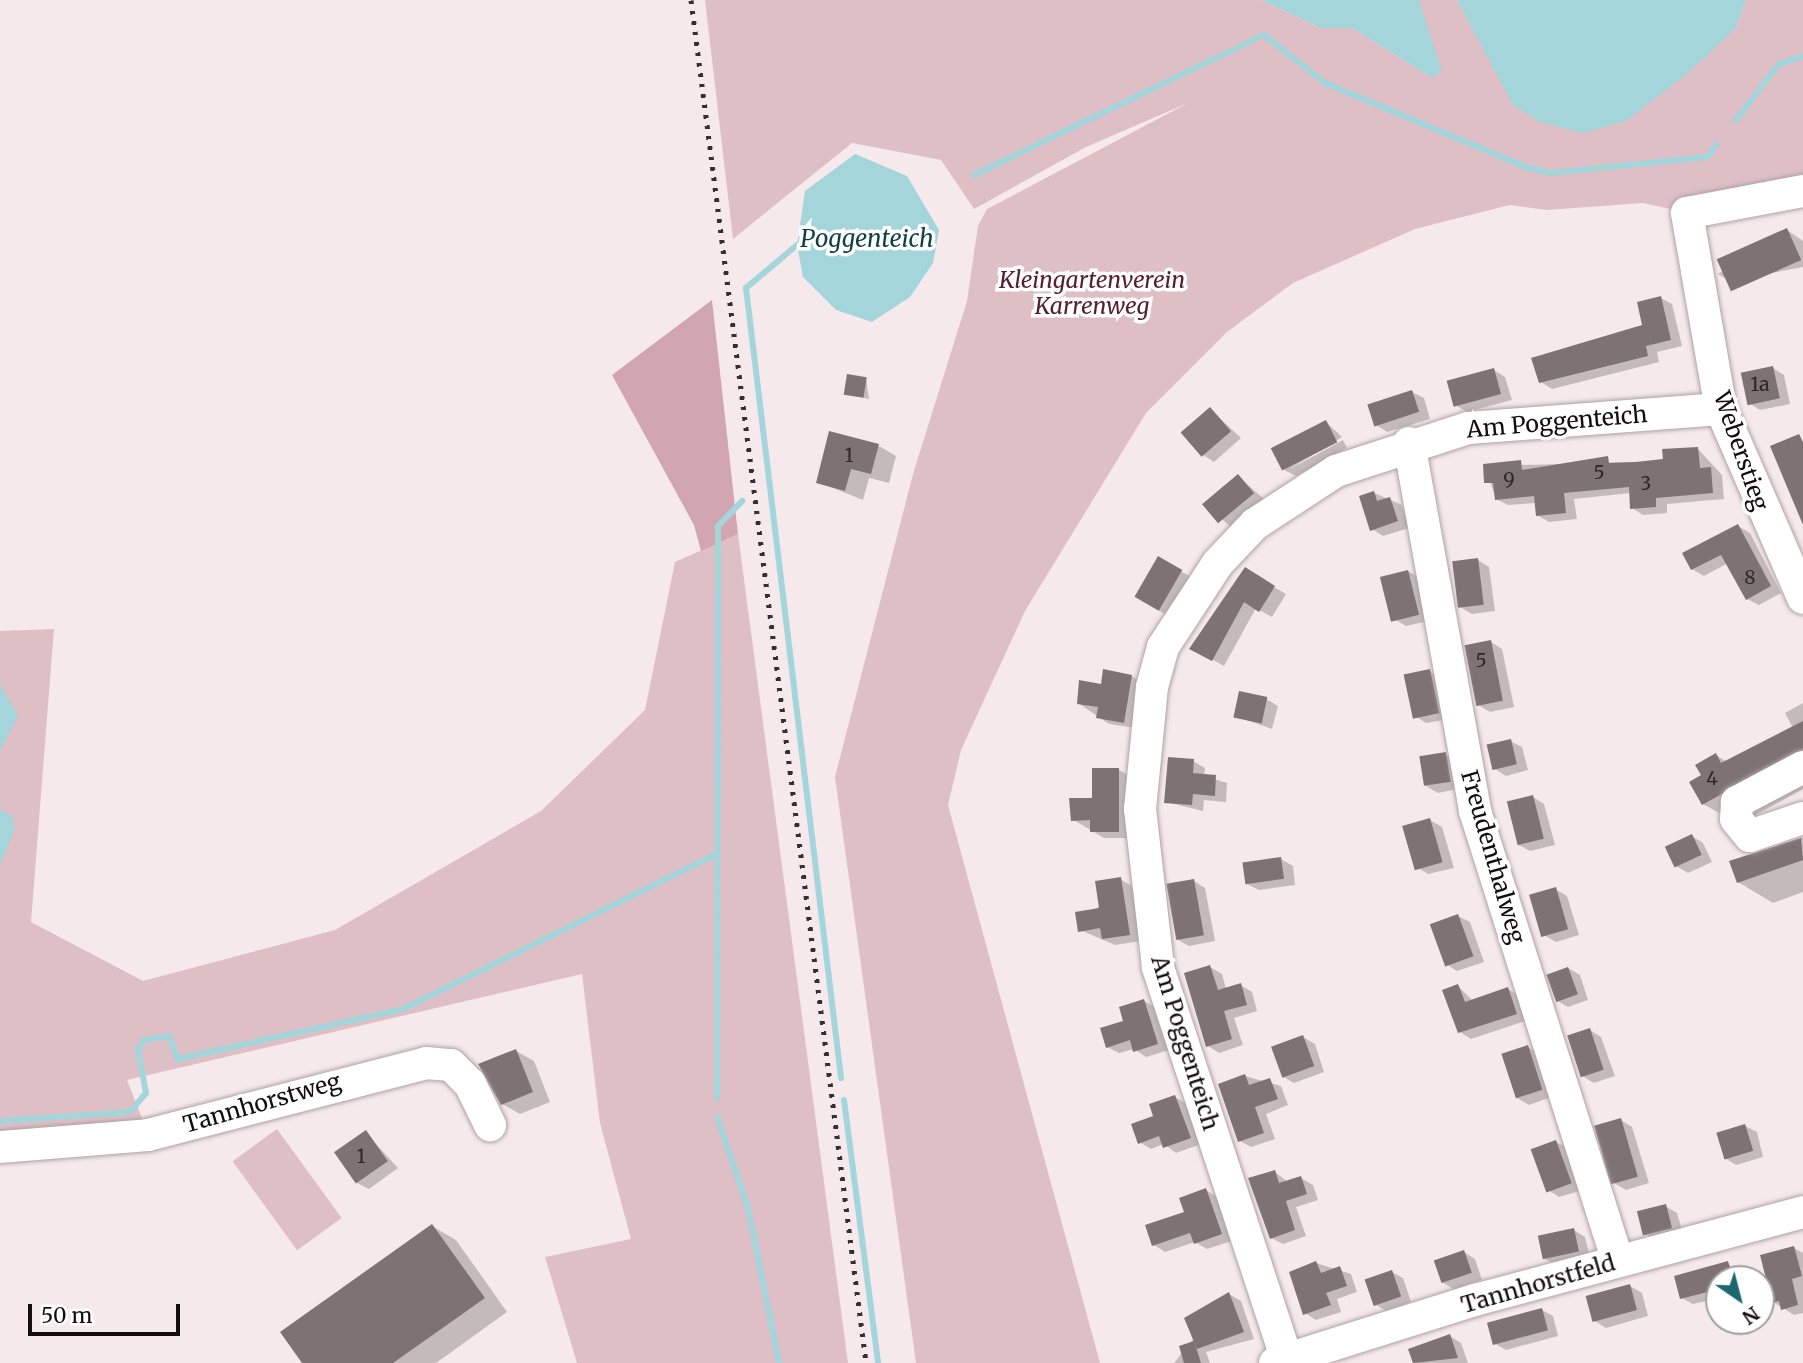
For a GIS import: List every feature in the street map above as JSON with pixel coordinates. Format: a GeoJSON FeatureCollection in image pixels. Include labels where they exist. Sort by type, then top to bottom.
{"type":"FeatureCollection","features":[{"type":"Feature","properties":{"kind":"street","name":"Weberstieg"},"geometry":{"type":"LineString","coordinates":[[1803,191],[1687,213],[1721,409],[1803,598]]}},
{"type":"Feature","properties":{"kind":"street","name":"Am Poggenteich"},"geometry":{"type":"LineString","coordinates":[[1279,1362],[1158,967],[1140,810],[1145,744],[1164,648],[1218,563],[1293,495],[1409,443],[1468,428],[1721,409]]}},
{"type":"Feature","properties":{"kind":"street","name":"Freudenthalweg"},"geometry":{"type":"LineString","coordinates":[[1409,443],[1475,811],[1618,1261]]}},
{"type":"Feature","properties":{"kind":"street"},"geometry":{"type":"LineString","coordinates":[[1803,767],[1737,802],[1736,819],[1750,836],[1803,818]]}},
{"type":"Feature","properties":{"kind":"street","name":"Tannhorstweg"},"geometry":{"type":"LineString","coordinates":[[0,1147],[148,1135],[426,1063],[451,1065],[470,1084],[490,1125]]}},
{"type":"Feature","properties":{"kind":"street","name":"Tannhorstfeld"},"geometry":{"type":"LineString","coordinates":[[1279,1362],[1618,1261],[1803,1212]]}},
{"type":"Feature","properties":{"kind":"green space","name":"Kleingartenverein Karrenweg"},"geometry":{"type":"Polygon","coordinates":[[[705,0],[1262,0],[1320,28],[1352,28],[1431,77],[1419,0],[1457,0],[1470,24],[1735,29],[1746,0],[1803,0],[1803,189],[1688,213],[1643,203],[1547,210],[1510,205],[1415,229],[1293,283],[1227,332],[1146,413],[1025,611],[961,750],[948,805],[1100,1363],[916,1363],[835,777],[913,474],[967,301],[978,226],[987,209],[1188,103],[1086,147],[974,209],[941,160],[852,143],[733,239],[705,0]]]}},
{"type":"Feature","properties":{"kind":"green space"},"geometry":{"type":"Polygon","coordinates":[[[738,534],[848,1363],[577,1363],[545,1257],[631,1239],[600,1123],[582,974],[127,1080],[148,1134],[0,1145],[0,631],[54,629],[31,922],[143,981],[335,930],[541,811],[645,710],[675,562],[738,534]]]}},
{"type":"Feature","properties":{"kind":"green space"},"geometry":{"type":"Polygon","coordinates":[[[277,1129],[342,1218],[297,1250],[233,1161],[277,1129]]]}},
{"type":"Feature","properties":{"kind":"shaded area"},"geometry":{"type":"Polygon","coordinates":[[[712,300],[738,534],[701,551],[694,525],[612,375],[712,300]]]}},
{"type":"Feature","properties":{"kind":"water"},"geometry":{"type":"Polygon","coordinates":[[[1262,0],[1419,0],[1442,72],[1431,77],[1352,28],[1320,28],[1262,0]]]}},
{"type":"Feature","properties":{"kind":"water"},"geometry":{"type":"Polygon","coordinates":[[[1457,0],[1746,0],[1735,29],[1689,72],[1626,121],[1582,133],[1540,122],[1513,105],[1457,0]]]}},
{"type":"Feature","properties":{"kind":"water","name":"Poggenteich"},"geometry":{"type":"Polygon","coordinates":[[[855,154],[907,176],[939,230],[933,263],[910,297],[872,322],[836,310],[803,277],[797,245],[805,191],[855,154]]]}},
{"type":"Feature","properties":{"kind":"water"},"geometry":{"type":"Polygon","coordinates":[[[0,684],[18,716],[0,751],[0,684]]]}},
{"type":"Feature","properties":{"kind":"water"},"geometry":{"type":"Polygon","coordinates":[[[0,810],[11,815],[15,828],[0,865],[0,810]]]}},
{"type":"Feature","properties":{"kind":"building"},"geometry":{"type":"Polygon","coordinates":[[[1787,228],[1801,260],[1731,291],[1717,259],[1787,228]]]}},
{"type":"Feature","properties":{"kind":"building"},"geometry":{"type":"Polygon","coordinates":[[[1661,296],[1671,340],[1646,346],[1648,356],[1539,383],[1531,358],[1642,325],[1637,302],[1661,296]]]}},
{"type":"Feature","properties":{"kind":"building"},"geometry":{"type":"Polygon","coordinates":[[[1773,366],[1780,398],[1748,405],[1741,373],[1773,366]]]}},
{"type":"Feature","properties":{"kind":"building"},"geometry":{"type":"Polygon","coordinates":[[[1494,368],[1501,394],[1454,407],[1447,381],[1494,368]]]}},
{"type":"Feature","properties":{"kind":"building"},"geometry":{"type":"Polygon","coordinates":[[[847,374],[867,377],[863,398],[844,395],[847,374]]]}},
{"type":"Feature","properties":{"kind":"building"},"geometry":{"type":"Polygon","coordinates":[[[1412,390],[1419,412],[1374,426],[1367,405],[1412,390]]]}},
{"type":"Feature","properties":{"kind":"building"},"geometry":{"type":"Polygon","coordinates":[[[1210,407],[1231,431],[1202,457],[1181,433],[1210,407]]]}},
{"type":"Feature","properties":{"kind":"building"},"geometry":{"type":"Polygon","coordinates":[[[1326,420],[1337,442],[1282,470],[1271,448],[1326,420]]]}},
{"type":"Feature","properties":{"kind":"building"},"geometry":{"type":"Polygon","coordinates":[[[829,431],[879,444],[871,474],[851,469],[845,491],[816,483],[829,431]]]}},
{"type":"Feature","properties":{"kind":"building"},"geometry":{"type":"Polygon","coordinates":[[[1799,434],[1803,442],[1803,525],[1770,446],[1799,434]]]}},
{"type":"Feature","properties":{"kind":"building"},"geometry":{"type":"Polygon","coordinates":[[[1698,447],[1700,468],[1711,467],[1713,493],[1656,498],[1656,507],[1630,509],[1629,487],[1564,493],[1566,513],[1536,516],[1534,496],[1495,500],[1493,483],[1484,483],[1483,464],[1521,460],[1522,470],[1608,456],[1609,463],[1636,462],[1663,459],[1662,449],[1698,447]]]}},
{"type":"Feature","properties":{"kind":"building"},"geometry":{"type":"Polygon","coordinates":[[[1238,474],[1254,493],[1218,523],[1202,504],[1238,474]]]}},
{"type":"Feature","properties":{"kind":"building"},"geometry":{"type":"Polygon","coordinates":[[[1374,491],[1377,501],[1390,497],[1398,521],[1370,531],[1359,496],[1374,491]]]}},
{"type":"Feature","properties":{"kind":"building"},"geometry":{"type":"Polygon","coordinates":[[[1738,524],[1771,586],[1746,600],[1721,555],[1691,570],[1682,553],[1738,524]]]}},
{"type":"Feature","properties":{"kind":"building"},"geometry":{"type":"Polygon","coordinates":[[[1158,556],[1182,570],[1159,611],[1134,597],[1158,556]]]}},
{"type":"Feature","properties":{"kind":"building"},"geometry":{"type":"Polygon","coordinates":[[[1478,558],[1484,605],[1458,608],[1452,561],[1478,558]]]}},
{"type":"Feature","properties":{"kind":"building"},"geometry":{"type":"Polygon","coordinates":[[[1245,567],[1275,586],[1259,612],[1244,602],[1212,661],[1189,649],[1245,567]]]}},
{"type":"Feature","properties":{"kind":"building"},"geometry":{"type":"Polygon","coordinates":[[[1408,570],[1419,615],[1391,622],[1380,577],[1408,570]]]}},
{"type":"Feature","properties":{"kind":"building"},"geometry":{"type":"Polygon","coordinates":[[[1491,640],[1503,701],[1476,706],[1464,645],[1491,640]]]}},
{"type":"Feature","properties":{"kind":"building"},"geometry":{"type":"Polygon","coordinates":[[[1103,669],[1132,675],[1124,723],[1096,718],[1098,707],[1077,704],[1079,680],[1101,684],[1103,669]]]}},
{"type":"Feature","properties":{"kind":"building"},"geometry":{"type":"Polygon","coordinates":[[[1430,669],[1439,713],[1413,719],[1404,675],[1430,669]]]}},
{"type":"Feature","properties":{"kind":"building"},"geometry":{"type":"Polygon","coordinates":[[[1239,691],[1267,697],[1262,723],[1233,717],[1239,691]]]}},
{"type":"Feature","properties":{"kind":"building"},"geometry":{"type":"Polygon","coordinates":[[[1803,721],[1803,749],[1702,805],[1689,782],[1701,775],[1695,765],[1716,753],[1721,763],[1803,721]]]}},
{"type":"Feature","properties":{"kind":"building"},"geometry":{"type":"Polygon","coordinates":[[[1511,739],[1517,764],[1492,770],[1487,745],[1511,739]]]}},
{"type":"Feature","properties":{"kind":"building"},"geometry":{"type":"Polygon","coordinates":[[[1446,752],[1451,782],[1424,786],[1419,756],[1446,752]]]}},
{"type":"Feature","properties":{"kind":"building"},"geometry":{"type":"Polygon","coordinates":[[[1168,757],[1194,759],[1193,773],[1216,775],[1215,796],[1193,794],[1192,805],[1164,803],[1168,757]]]}},
{"type":"Feature","properties":{"kind":"building"},"geometry":{"type":"Polygon","coordinates":[[[1092,768],[1119,768],[1119,832],[1090,832],[1090,820],[1071,821],[1069,798],[1092,798],[1092,768]]]}},
{"type":"Feature","properties":{"kind":"building"},"geometry":{"type":"Polygon","coordinates":[[[1533,795],[1544,839],[1518,845],[1507,802],[1533,795]]]}},
{"type":"Feature","properties":{"kind":"building"},"geometry":{"type":"Polygon","coordinates":[[[1430,818],[1443,862],[1415,870],[1402,826],[1430,818]]]}},
{"type":"Feature","properties":{"kind":"building"},"geometry":{"type":"Polygon","coordinates":[[[1692,834],[1702,855],[1675,868],[1665,847],[1692,834]]]}},
{"type":"Feature","properties":{"kind":"building"},"geometry":{"type":"Polygon","coordinates":[[[1801,838],[1803,860],[1737,883],[1729,861],[1801,838]]]}},
{"type":"Feature","properties":{"kind":"building"},"geometry":{"type":"Polygon","coordinates":[[[1281,857],[1284,879],[1245,884],[1242,862],[1281,857]]]}},
{"type":"Feature","properties":{"kind":"building"},"geometry":{"type":"Polygon","coordinates":[[[1121,877],[1130,935],[1102,939],[1100,928],[1078,932],[1075,912],[1099,908],[1095,881],[1121,877]]]}},
{"type":"Feature","properties":{"kind":"building"},"geometry":{"type":"Polygon","coordinates":[[[1194,879],[1204,935],[1176,940],[1166,884],[1194,879]]]}},
{"type":"Feature","properties":{"kind":"building"},"geometry":{"type":"Polygon","coordinates":[[[1556,887],[1568,929],[1541,937],[1529,895],[1556,887]]]}},
{"type":"Feature","properties":{"kind":"building"},"geometry":{"type":"Polygon","coordinates":[[[1458,914],[1473,956],[1445,967],[1430,924],[1458,914]]]}},
{"type":"Feature","properties":{"kind":"building"},"geometry":{"type":"Polygon","coordinates":[[[1210,965],[1218,990],[1241,983],[1247,1005],[1224,1011],[1232,1039],[1206,1047],[1184,973],[1210,965]]]}},
{"type":"Feature","properties":{"kind":"building"},"geometry":{"type":"Polygon","coordinates":[[[1568,967],[1578,994],[1556,1002],[1546,975],[1568,967]]]}},
{"type":"Feature","properties":{"kind":"building"},"geometry":{"type":"Polygon","coordinates":[[[1458,984],[1465,1002],[1508,987],[1517,1014],[1458,1033],[1442,990],[1458,984]]]}},
{"type":"Feature","properties":{"kind":"building"},"geometry":{"type":"Polygon","coordinates":[[[1144,999],[1158,1044],[1133,1052],[1130,1040],[1106,1048],[1100,1028],[1123,1021],[1119,1007],[1144,999]]]}},
{"type":"Feature","properties":{"kind":"building"},"geometry":{"type":"Polygon","coordinates":[[[1590,1028],[1604,1070],[1581,1077],[1567,1035],[1590,1028]]]}},
{"type":"Feature","properties":{"kind":"building"},"geometry":{"type":"Polygon","coordinates":[[[1303,1035],[1314,1066],[1282,1078],[1271,1047],[1303,1035]]]}},
{"type":"Feature","properties":{"kind":"building"},"geometry":{"type":"Polygon","coordinates":[[[1528,1045],[1543,1090],[1516,1098],[1501,1054],[1528,1045]]]}},
{"type":"Feature","properties":{"kind":"building"},"geometry":{"type":"Polygon","coordinates":[[[516,1049],[533,1092],[501,1105],[478,1064],[516,1049]]]}},
{"type":"Feature","properties":{"kind":"building"},"geometry":{"type":"Polygon","coordinates":[[[1245,1074],[1249,1085],[1270,1078],[1278,1099],[1255,1107],[1264,1133],[1238,1142],[1218,1084],[1245,1074]]]}},
{"type":"Feature","properties":{"kind":"building"},"geometry":{"type":"Polygon","coordinates":[[[1175,1095],[1191,1138],[1163,1148],[1159,1136],[1138,1144],[1131,1124],[1153,1116],[1149,1104],[1175,1095]]]}},
{"type":"Feature","properties":{"kind":"building"},"geometry":{"type":"Polygon","coordinates":[[[1621,1118],[1638,1177],[1611,1184],[1594,1126],[1621,1118]]]}},
{"type":"Feature","properties":{"kind":"building"},"geometry":{"type":"Polygon","coordinates":[[[1745,1124],[1753,1151],[1724,1160],[1716,1133],[1745,1124]]]}},
{"type":"Feature","properties":{"kind":"building"},"geometry":{"type":"Polygon","coordinates":[[[366,1130],[388,1161],[356,1183],[334,1152],[366,1130]]]}},
{"type":"Feature","properties":{"kind":"building"},"geometry":{"type":"Polygon","coordinates":[[[1556,1140],[1572,1183],[1546,1192],[1531,1149],[1556,1140]]]}},
{"type":"Feature","properties":{"kind":"building"},"geometry":{"type":"Polygon","coordinates":[[[1275,1170],[1279,1183],[1301,1176],[1307,1194],[1286,1201],[1295,1230],[1270,1239],[1248,1178],[1275,1170]]]}},
{"type":"Feature","properties":{"kind":"building"},"geometry":{"type":"Polygon","coordinates":[[[1206,1188],[1222,1234],[1194,1244],[1190,1233],[1152,1246],[1145,1225],[1184,1212],[1179,1198],[1206,1188]]]}},
{"type":"Feature","properties":{"kind":"building"},"geometry":{"type":"Polygon","coordinates":[[[1666,1204],[1672,1228],[1643,1236],[1637,1211],[1666,1204]]]}},
{"type":"Feature","properties":{"kind":"building"},"geometry":{"type":"Polygon","coordinates":[[[432,1224],[485,1298],[393,1363],[302,1363],[280,1332],[432,1224]]]}},
{"type":"Feature","properties":{"kind":"building"},"geometry":{"type":"Polygon","coordinates":[[[1574,1228],[1579,1251],[1543,1259],[1538,1236],[1574,1228]]]}},
{"type":"Feature","properties":{"kind":"building"},"geometry":{"type":"Polygon","coordinates":[[[1794,1246],[1802,1276],[1792,1279],[1798,1305],[1781,1310],[1779,1301],[1775,1302],[1775,1265],[1762,1265],[1760,1255],[1794,1246]]]}},
{"type":"Feature","properties":{"kind":"building"},"geometry":{"type":"Polygon","coordinates":[[[1464,1250],[1472,1273],[1442,1283],[1434,1260],[1464,1250]]]}},
{"type":"Feature","properties":{"kind":"building"},"geometry":{"type":"Polygon","coordinates":[[[1316,1261],[1321,1273],[1340,1266],[1347,1286],[1326,1293],[1331,1305],[1303,1315],[1289,1272],[1316,1261]]]}},
{"type":"Feature","properties":{"kind":"building"},"geometry":{"type":"Polygon","coordinates":[[[1728,1261],[1729,1265],[1714,1265],[1728,1261]]]}},
{"type":"Feature","properties":{"kind":"building"},"geometry":{"type":"Polygon","coordinates":[[[1705,1267],[1705,1293],[1680,1299],[1674,1276],[1705,1267]]]}},
{"type":"Feature","properties":{"kind":"building"},"geometry":{"type":"Polygon","coordinates":[[[1392,1270],[1401,1296],[1374,1306],[1365,1279],[1392,1270]]]}},
{"type":"Feature","properties":{"kind":"building"},"geometry":{"type":"Polygon","coordinates":[[[1630,1284],[1637,1310],[1593,1322],[1586,1296],[1630,1284]]]}},
{"type":"Feature","properties":{"kind":"building"},"geometry":{"type":"Polygon","coordinates":[[[1229,1292],[1244,1332],[1197,1349],[1184,1318],[1229,1292]]]}},
{"type":"Feature","properties":{"kind":"building"},"geometry":{"type":"Polygon","coordinates":[[[1542,1308],[1548,1330],[1493,1345],[1487,1323],[1542,1308]]]}},
{"type":"Feature","properties":{"kind":"building"},"geometry":{"type":"Polygon","coordinates":[[[1450,1334],[1458,1358],[1413,1363],[1408,1349],[1450,1334]]]}},
{"type":"Feature","properties":{"kind":"building"},"geometry":{"type":"Polygon","coordinates":[[[1194,1341],[1201,1363],[1184,1363],[1179,1346],[1194,1341]]]}},
{"type":"Feature","properties":{"kind":"waterway"},"geometry":{"type":"LineString","coordinates":[[974,175],[1264,35],[1325,83],[1526,167],[1550,173],[1707,157],[1716,145]]}},
{"type":"Feature","properties":{"kind":"waterway"},"geometry":{"type":"LineString","coordinates":[[1735,121],[1779,64],[1803,56]]}},
{"type":"Feature","properties":{"kind":"waterway"},"geometry":{"type":"LineString","coordinates":[[797,245],[746,288],[841,1078]]}},
{"type":"Feature","properties":{"kind":"waterway"},"geometry":{"type":"LineString","coordinates":[[717,1098],[718,526],[742,501]]}},
{"type":"Feature","properties":{"kind":"waterway"},"geometry":{"type":"LineString","coordinates":[[0,1121],[130,1112],[146,1093],[138,1050],[144,1040],[169,1036],[178,1059],[403,1009],[715,855]]}},
{"type":"Feature","properties":{"kind":"waterway"},"geometry":{"type":"LineString","coordinates":[[844,1100],[878,1363]]}},
{"type":"Feature","properties":{"kind":"waterway"},"geometry":{"type":"LineString","coordinates":[[717,1117],[748,1208],[779,1363]]}},
{"type":"Feature","properties":{"kind":"railway"},"geometry":{"type":"LineString","coordinates":[[691,0],[866,1363]]}}]}
